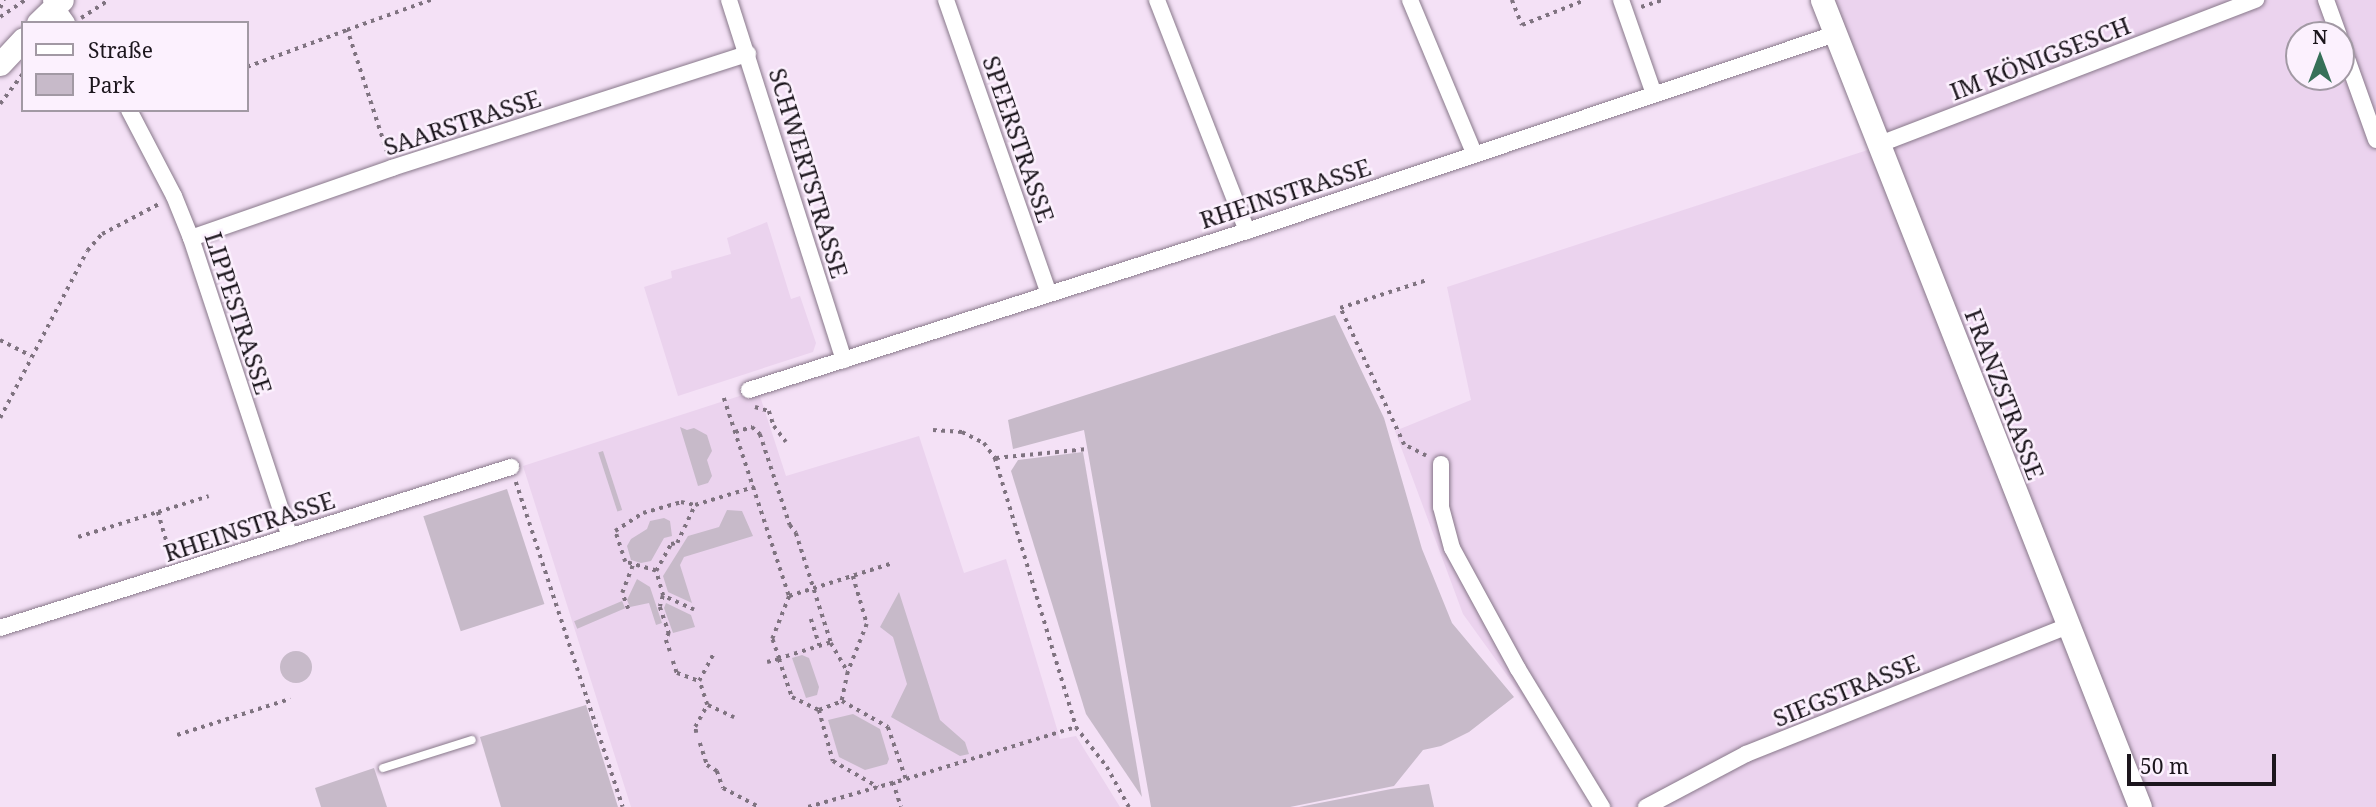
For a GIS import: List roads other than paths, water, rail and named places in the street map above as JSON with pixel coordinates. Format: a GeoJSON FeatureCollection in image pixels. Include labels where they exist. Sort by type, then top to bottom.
{"type":"FeatureCollection","features":[{"type":"Feature","properties":{"kind":"street","name":"SCHWERTSTRASSE"},"geometry":{"type":"LineString","coordinates":[[729,0],[844,360]]}},
{"type":"Feature","properties":{"kind":"street","name":"SPEERSTRASSE"},"geometry":{"type":"LineString","coordinates":[[946,0],[1048,292]]}},
{"type":"Feature","properties":{"kind":"street"},"geometry":{"type":"LineString","coordinates":[[1157,0],[1247,231]]}},
{"type":"Feature","properties":{"kind":"street"},"geometry":{"type":"LineString","coordinates":[[1410,0],[1474,153]]}},
{"type":"Feature","properties":{"kind":"street","name":"FRANZSTRASSE"},"geometry":{"type":"LineString","coordinates":[[1822,0],[2140,807]]}},
{"type":"Feature","properties":{"kind":"street","name":"IM KÖNIGSESCH"},"geometry":{"type":"LineString","coordinates":[[1880,144],[2256,0]]}},
{"type":"Feature","properties":{"kind":"street"},"geometry":{"type":"LineString","coordinates":[[2326,0],[2334,21]]}},
{"type":"Feature","properties":{"kind":"street"},"geometry":{"type":"LineString","coordinates":[[1623,6],[1654,94]]}},
{"type":"Feature","properties":{"kind":"street"},"geometry":{"type":"LineString","coordinates":[[41,21],[59,7]]}},
{"type":"Feature","properties":{"kind":"street","name":"RHEINSTRASSE"},"geometry":{"type":"LineString","coordinates":[[748,390],[1048,292],[1247,231],[1835,34]]}},
{"type":"Feature","properties":{"kind":"street"},"geometry":{"type":"LineString","coordinates":[[0,64],[21,41]]}},
{"type":"Feature","properties":{"kind":"street","name":"SAARSTRASSE"},"geometry":{"type":"LineString","coordinates":[[191,238],[392,168],[748,54]]}},
{"type":"Feature","properties":{"kind":"street"},"geometry":{"type":"LineString","coordinates":[[2355,81],[2376,140]]}},
{"type":"Feature","properties":{"kind":"street","name":"LIPPESTRASSE"},"geometry":{"type":"LineString","coordinates":[[130,112],[174,196],[191,238],[290,537]]}},
{"type":"Feature","properties":{"kind":"street"},"geometry":{"type":"LineString","coordinates":[[1441,464],[1441,507],[1452,548],[1491,623],[1602,807]]}},
{"type":"Feature","properties":{"kind":"street","name":"RHEINSTRASSE"},"geometry":{"type":"LineString","coordinates":[[0,628],[511,467]]}},
{"type":"Feature","properties":{"kind":"street","name":"SIEGSTRASSE"},"geometry":{"type":"LineString","coordinates":[[1646,807],[1746,754],[2068,626]]}},
{"type":"Feature","properties":{"kind":"lane"},"geometry":{"type":"LineString","coordinates":[[383,768],[472,740]]}}]}
